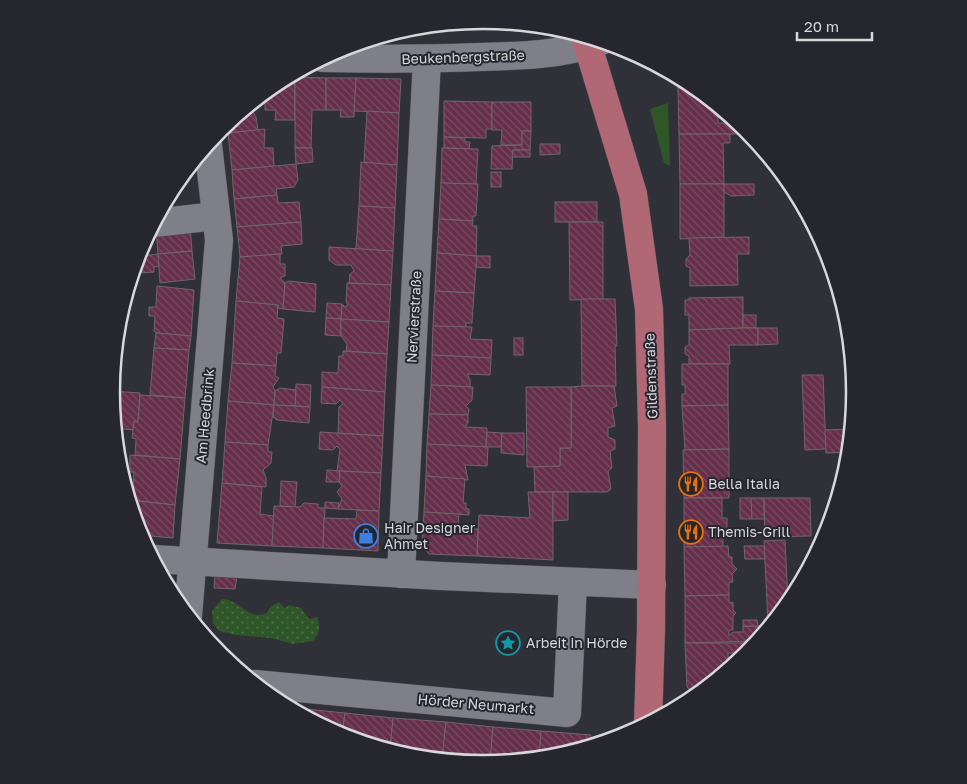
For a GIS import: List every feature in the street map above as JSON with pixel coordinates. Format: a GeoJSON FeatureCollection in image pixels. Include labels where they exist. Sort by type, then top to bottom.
{"type":"FeatureCollection","features":[{"type":"Feature","properties":{"kind":"main road","name":"Gildenstraße"},"geometry":{"type":"LineString","coordinates":[[592,46],[633,194],[649,309],[652,427],[651,714]]}},
{"type":"Feature","properties":{"kind":"street","name":"Beukenbergstraße"},"geometry":{"type":"LineString","coordinates":[[339,58],[427,59],[518,56],[567,52],[586,43]]}},
{"type":"Feature","properties":{"kind":"street","name":"Nervierstraße"},"geometry":{"type":"LineString","coordinates":[[401,574],[427,59]]}},
{"type":"Feature","properties":{"kind":"street","name":"Am Heedbrink"},"geometry":{"type":"LineString","coordinates":[[189,605],[219,240],[209,153]]}},
{"type":"Feature","properties":{"kind":"street"},"geometry":{"type":"LineString","coordinates":[[163,222],[216,216]]}},
{"type":"Feature","properties":{"kind":"street"},"geometry":{"type":"LineString","coordinates":[[162,560],[401,574],[652,585]]}},
{"type":"Feature","properties":{"kind":"street","name":"Hörder Neumarkt"},"geometry":{"type":"LineString","coordinates":[[270,685],[567,713],[573,582]]}},
{"type":"Feature","properties":{"kind":"green space"},"geometry":{"type":"Polygon","coordinates":[[[668,103],[670,166],[664,163],[650,109],[668,103]]]}},
{"type":"Feature","properties":{"kind":"green space"},"geometry":{"type":"Polygon","coordinates":[[[222,599],[229,600],[249,612],[260,615],[267,613],[270,607],[279,602],[285,608],[289,605],[301,608],[309,619],[317,617],[319,624],[318,632],[313,641],[293,644],[271,638],[236,635],[219,631],[213,623],[212,611],[222,599]]]}},
{"type":"Feature","properties":{"kind":"building"},"geometry":{"type":"Polygon","coordinates":[[[302,77],[326,78],[326,110],[312,110],[311,148],[295,148],[295,82],[302,77]]]}},
{"type":"Feature","properties":{"kind":"building"},"geometry":{"type":"Polygon","coordinates":[[[326,78],[356,78],[354,117],[340,117],[341,110],[326,110],[326,78]]]}},
{"type":"Feature","properties":{"kind":"building"},"geometry":{"type":"Polygon","coordinates":[[[356,78],[401,79],[399,113],[354,111],[356,78]]]}},
{"type":"Feature","properties":{"kind":"building"},"geometry":{"type":"Polygon","coordinates":[[[295,82],[295,120],[275,120],[276,110],[265,110],[265,102],[295,82]]]}},
{"type":"Feature","properties":{"kind":"building"},"geometry":{"type":"Polygon","coordinates":[[[678,87],[685,90],[718,115],[718,123],[727,123],[738,133],[738,134],[679,134],[678,87]]]}},
{"type":"Feature","properties":{"kind":"building"},"geometry":{"type":"Polygon","coordinates":[[[444,101],[492,102],[492,129],[486,129],[486,138],[444,137],[444,101]]]}},
{"type":"Feature","properties":{"kind":"building"},"geometry":{"type":"Polygon","coordinates":[[[492,102],[531,102],[531,131],[522,131],[522,145],[501,145],[502,130],[492,130],[492,102]]]}},
{"type":"Feature","properties":{"kind":"building"},"geometry":{"type":"Polygon","coordinates":[[[367,111],[399,113],[397,165],[364,163],[367,111]]]}},
{"type":"Feature","properties":{"kind":"building"},"geometry":{"type":"Polygon","coordinates":[[[253,112],[256,117],[258,130],[229,133],[253,112]]]}},
{"type":"Feature","properties":{"kind":"building"},"geometry":{"type":"Polygon","coordinates":[[[265,129],[264,148],[273,148],[274,166],[232,170],[229,133],[265,129]]]}},
{"type":"Feature","properties":{"kind":"building"},"geometry":{"type":"Polygon","coordinates":[[[522,131],[531,131],[530,150],[513,150],[512,169],[491,169],[492,146],[522,145],[522,131]]]}},
{"type":"Feature","properties":{"kind":"building"},"geometry":{"type":"Polygon","coordinates":[[[679,134],[730,134],[730,143],[723,143],[724,184],[680,184],[679,134]]]}},
{"type":"Feature","properties":{"kind":"building"},"geometry":{"type":"Polygon","coordinates":[[[444,137],[465,138],[465,142],[470,142],[469,149],[444,148],[444,137]]]}},
{"type":"Feature","properties":{"kind":"building"},"geometry":{"type":"Polygon","coordinates":[[[540,144],[560,144],[560,154],[540,155],[540,144]]]}},
{"type":"Feature","properties":{"kind":"building"},"geometry":{"type":"Polygon","coordinates":[[[295,148],[312,148],[313,162],[296,164],[295,148]]]}},
{"type":"Feature","properties":{"kind":"building"},"geometry":{"type":"Polygon","coordinates":[[[442,148],[478,149],[476,184],[441,183],[442,148]]]}},
{"type":"Feature","properties":{"kind":"building"},"geometry":{"type":"Polygon","coordinates":[[[513,150],[530,150],[530,157],[512,157],[513,150]]]}},
{"type":"Feature","properties":{"kind":"building"},"geometry":{"type":"Polygon","coordinates":[[[361,162],[397,165],[395,208],[359,206],[361,162]]]}},
{"type":"Feature","properties":{"kind":"building"},"geometry":{"type":"Polygon","coordinates":[[[296,164],[298,180],[294,187],[276,189],[277,195],[234,199],[232,170],[296,164]]]}},
{"type":"Feature","properties":{"kind":"building"},"geometry":{"type":"Polygon","coordinates":[[[491,172],[501,172],[501,187],[491,187],[491,172]]]}},
{"type":"Feature","properties":{"kind":"building"},"geometry":{"type":"Polygon","coordinates":[[[441,183],[478,184],[476,216],[473,216],[473,221],[439,219],[441,183]]]}},
{"type":"Feature","properties":{"kind":"building"},"geometry":{"type":"Polygon","coordinates":[[[680,184],[724,184],[724,237],[680,239],[680,184]]]}},
{"type":"Feature","properties":{"kind":"building"},"geometry":{"type":"Polygon","coordinates":[[[724,184],[754,184],[754,195],[731,196],[724,192],[724,184]]]}},
{"type":"Feature","properties":{"kind":"building"},"geometry":{"type":"Polygon","coordinates":[[[277,195],[278,203],[299,202],[301,222],[237,227],[234,199],[277,195]]]}},
{"type":"Feature","properties":{"kind":"building"},"geometry":{"type":"Polygon","coordinates":[[[555,202],[597,202],[597,222],[555,222],[555,202]]]}},
{"type":"Feature","properties":{"kind":"building"},"geometry":{"type":"Polygon","coordinates":[[[359,206],[395,208],[393,251],[356,249],[359,206]]]}},
{"type":"Feature","properties":{"kind":"building"},"geometry":{"type":"Polygon","coordinates":[[[439,219],[473,221],[472,226],[477,226],[476,256],[437,253],[439,219]]]}},
{"type":"Feature","properties":{"kind":"building"},"geometry":{"type":"Polygon","coordinates":[[[301,222],[302,244],[281,246],[282,254],[240,257],[237,227],[301,222]]]}},
{"type":"Feature","properties":{"kind":"building"},"geometry":{"type":"Polygon","coordinates":[[[569,222],[603,222],[603,299],[570,300],[569,222]]]}},
{"type":"Feature","properties":{"kind":"building"},"geometry":{"type":"Polygon","coordinates":[[[190,226],[192,251],[158,254],[156,234],[160,228],[190,226]]]}},
{"type":"Feature","properties":{"kind":"building"},"geometry":{"type":"Polygon","coordinates":[[[749,237],[749,254],[737,254],[738,285],[690,286],[690,268],[686,266],[686,259],[690,255],[689,238],[749,237]]]}},
{"type":"Feature","properties":{"kind":"building"},"geometry":{"type":"Polygon","coordinates":[[[329,247],[393,251],[391,285],[349,283],[350,274],[354,271],[351,265],[336,265],[329,260],[329,247]]]}},
{"type":"Feature","properties":{"kind":"building"},"geometry":{"type":"Polygon","coordinates":[[[192,251],[195,279],[160,283],[158,254],[192,251]]]}},
{"type":"Feature","properties":{"kind":"building"},"geometry":{"type":"Polygon","coordinates":[[[437,253],[477,256],[474,293],[435,291],[437,253]]]}},
{"type":"Feature","properties":{"kind":"building"},"geometry":{"type":"Polygon","coordinates":[[[158,254],[159,266],[154,267],[154,272],[142,273],[142,270],[147,255],[158,254]]]}},
{"type":"Feature","properties":{"kind":"building"},"geometry":{"type":"Polygon","coordinates":[[[280,254],[280,264],[285,264],[285,276],[280,278],[285,283],[283,309],[278,308],[278,305],[236,301],[240,257],[280,254]]]}},
{"type":"Feature","properties":{"kind":"building"},"geometry":{"type":"Polygon","coordinates":[[[477,256],[490,256],[490,268],[476,267],[477,256]]]}},
{"type":"Feature","properties":{"kind":"building"},"geometry":{"type":"Polygon","coordinates":[[[289,281],[316,284],[315,312],[283,309],[285,283],[289,281]]]}},
{"type":"Feature","properties":{"kind":"building"},"geometry":{"type":"Polygon","coordinates":[[[347,283],[391,285],[389,322],[341,319],[342,304],[345,307],[348,305],[346,301],[347,283]]]}},
{"type":"Feature","properties":{"kind":"building"},"geometry":{"type":"Polygon","coordinates":[[[157,286],[194,290],[191,336],[156,333],[154,331],[155,316],[149,316],[149,307],[156,307],[157,286]]]}},
{"type":"Feature","properties":{"kind":"building"},"geometry":{"type":"Polygon","coordinates":[[[435,291],[474,293],[472,323],[466,323],[466,327],[433,326],[435,291]]]}},
{"type":"Feature","properties":{"kind":"building"},"geometry":{"type":"Polygon","coordinates":[[[743,297],[743,328],[689,330],[689,315],[685,315],[685,300],[689,300],[689,298],[743,297]]]}},
{"type":"Feature","properties":{"kind":"building"},"geometry":{"type":"Polygon","coordinates":[[[581,299],[615,299],[616,386],[582,386],[581,299]]]}},
{"type":"Feature","properties":{"kind":"building"},"geometry":{"type":"Polygon","coordinates":[[[236,301],[278,305],[277,318],[284,319],[281,353],[277,353],[276,366],[232,363],[236,301]]]}},
{"type":"Feature","properties":{"kind":"building"},"geometry":{"type":"Polygon","coordinates":[[[327,303],[342,304],[341,319],[326,318],[327,303]]]}},
{"type":"Feature","properties":{"kind":"building"},"geometry":{"type":"Polygon","coordinates":[[[743,315],[756,315],[756,328],[743,328],[743,315]]]}},
{"type":"Feature","properties":{"kind":"building"},"geometry":{"type":"Polygon","coordinates":[[[326,318],[341,319],[341,336],[325,335],[326,318]]]}},
{"type":"Feature","properties":{"kind":"building"},"geometry":{"type":"Polygon","coordinates":[[[341,319],[389,322],[387,354],[346,351],[347,344],[341,336],[341,319]]]}},
{"type":"Feature","properties":{"kind":"building"},"geometry":{"type":"Polygon","coordinates":[[[433,326],[472,327],[470,339],[492,340],[491,358],[432,355],[433,326]]]}},
{"type":"Feature","properties":{"kind":"building"},"geometry":{"type":"Polygon","coordinates":[[[758,328],[758,345],[729,345],[730,364],[689,364],[689,356],[685,354],[685,347],[689,345],[689,330],[758,328]]]}},
{"type":"Feature","properties":{"kind":"building"},"geometry":{"type":"Polygon","coordinates":[[[758,328],[777,328],[778,344],[758,345],[758,328]]]}},
{"type":"Feature","properties":{"kind":"building"},"geometry":{"type":"Polygon","coordinates":[[[156,333],[191,336],[189,350],[154,348],[156,333]]]}},
{"type":"Feature","properties":{"kind":"building"},"geometry":{"type":"Polygon","coordinates":[[[514,338],[523,338],[523,355],[514,355],[514,338]]]}},
{"type":"Feature","properties":{"kind":"building"},"geometry":{"type":"Polygon","coordinates":[[[154,348],[189,350],[185,398],[150,395],[154,348]]]}},
{"type":"Feature","properties":{"kind":"building"},"geometry":{"type":"Polygon","coordinates":[[[343,351],[387,354],[385,392],[322,387],[322,372],[338,373],[339,356],[343,356],[343,351]]]}},
{"type":"Feature","properties":{"kind":"building"},"geometry":{"type":"Polygon","coordinates":[[[432,355],[491,358],[490,375],[467,374],[470,379],[470,387],[431,385],[432,355]]]}},
{"type":"Feature","properties":{"kind":"building"},"geometry":{"type":"Polygon","coordinates":[[[232,363],[276,366],[275,376],[279,378],[273,387],[275,391],[274,405],[228,401],[232,363]]]}},
{"type":"Feature","properties":{"kind":"building"},"geometry":{"type":"Polygon","coordinates":[[[682,364],[728,364],[728,405],[682,406],[682,394],[685,394],[685,385],[682,385],[682,364]]]}},
{"type":"Feature","properties":{"kind":"building"},"geometry":{"type":"Polygon","coordinates":[[[802,375],[823,375],[826,449],[805,450],[802,375]]]}},
{"type":"Feature","properties":{"kind":"building"},"geometry":{"type":"Polygon","coordinates":[[[296,384],[311,385],[310,407],[295,406],[296,384]]]}},
{"type":"Feature","properties":{"kind":"building"},"geometry":{"type":"Polygon","coordinates":[[[431,385],[473,387],[472,400],[466,406],[469,409],[468,415],[429,414],[431,385]]]}},
{"type":"Feature","properties":{"kind":"building"},"geometry":{"type":"Polygon","coordinates":[[[614,386],[617,406],[612,408],[615,426],[608,428],[608,437],[615,440],[615,449],[610,451],[612,468],[608,471],[611,489],[607,492],[535,492],[534,467],[560,466],[560,448],[571,448],[571,387],[614,386]]]}},
{"type":"Feature","properties":{"kind":"building"},"geometry":{"type":"Polygon","coordinates":[[[322,387],[385,392],[383,436],[338,433],[339,407],[343,404],[340,400],[336,404],[321,403],[322,387]]]}},
{"type":"Feature","properties":{"kind":"building"},"geometry":{"type":"Polygon","coordinates":[[[526,387],[571,387],[571,448],[560,448],[560,466],[527,467],[526,387]]]}},
{"type":"Feature","properties":{"kind":"building"},"geometry":{"type":"Polygon","coordinates":[[[280,388],[296,390],[295,406],[274,405],[275,391],[280,388]]]}},
{"type":"Feature","properties":{"kind":"building"},"geometry":{"type":"Polygon","coordinates":[[[120,392],[140,393],[138,422],[134,421],[133,430],[122,429],[120,392]]]}},
{"type":"Feature","properties":{"kind":"building"},"geometry":{"type":"Polygon","coordinates":[[[140,395],[185,398],[180,459],[135,455],[136,439],[132,438],[134,421],[138,422],[140,395]]]}},
{"type":"Feature","properties":{"kind":"building"},"geometry":{"type":"Polygon","coordinates":[[[228,401],[274,405],[268,445],[225,442],[228,401]]]}},
{"type":"Feature","properties":{"kind":"building"},"geometry":{"type":"Polygon","coordinates":[[[274,405],[310,407],[309,423],[277,420],[273,417],[274,405]]]}},
{"type":"Feature","properties":{"kind":"building"},"geometry":{"type":"Polygon","coordinates":[[[728,405],[729,449],[685,450],[682,406],[728,405]]]}},
{"type":"Feature","properties":{"kind":"building"},"geometry":{"type":"Polygon","coordinates":[[[429,414],[468,415],[468,423],[465,427],[487,428],[486,447],[427,444],[429,414]]]}},
{"type":"Feature","properties":{"kind":"building"},"geometry":{"type":"Polygon","coordinates":[[[845,429],[842,452],[826,453],[825,430],[845,429]]]}},
{"type":"Feature","properties":{"kind":"building"},"geometry":{"type":"Polygon","coordinates":[[[320,432],[383,436],[381,473],[337,471],[340,449],[337,446],[333,450],[319,449],[320,432]]]}},
{"type":"Feature","properties":{"kind":"building"},"geometry":{"type":"Polygon","coordinates":[[[487,432],[502,433],[501,447],[486,447],[487,432]]]}},
{"type":"Feature","properties":{"kind":"building"},"geometry":{"type":"Polygon","coordinates":[[[502,433],[524,433],[524,455],[501,453],[502,433]]]}},
{"type":"Feature","properties":{"kind":"building"},"geometry":{"type":"Polygon","coordinates":[[[225,442],[268,445],[268,452],[272,452],[271,463],[263,470],[266,478],[266,487],[222,483],[225,442]]]}},
{"type":"Feature","properties":{"kind":"building"},"geometry":{"type":"Polygon","coordinates":[[[427,444],[488,447],[487,466],[465,465],[468,480],[426,476],[427,444]]]}},
{"type":"Feature","properties":{"kind":"building"},"geometry":{"type":"Polygon","coordinates":[[[729,449],[729,498],[684,498],[683,450],[729,449]]]}},
{"type":"Feature","properties":{"kind":"building"},"geometry":{"type":"Polygon","coordinates":[[[130,455],[180,459],[175,505],[137,501],[133,486],[134,472],[130,472],[130,455]]]}},
{"type":"Feature","properties":{"kind":"building"},"geometry":{"type":"Polygon","coordinates":[[[327,470],[340,471],[339,482],[326,482],[327,470]]]}},
{"type":"Feature","properties":{"kind":"building"},"geometry":{"type":"Polygon","coordinates":[[[340,471],[381,473],[379,511],[338,509],[342,499],[337,492],[342,486],[339,482],[340,471]]]}},
{"type":"Feature","properties":{"kind":"building"},"geometry":{"type":"Polygon","coordinates":[[[426,476],[465,479],[463,503],[466,503],[466,509],[469,509],[469,515],[424,512],[426,476]]]}},
{"type":"Feature","properties":{"kind":"building"},"geometry":{"type":"Polygon","coordinates":[[[281,481],[297,482],[295,507],[280,506],[281,481]]]}},
{"type":"Feature","properties":{"kind":"building"},"geometry":{"type":"Polygon","coordinates":[[[222,483],[262,487],[260,514],[274,516],[272,546],[217,543],[222,483]]]}},
{"type":"Feature","properties":{"kind":"building"},"geometry":{"type":"Polygon","coordinates":[[[528,492],[553,492],[553,560],[477,556],[479,515],[530,518],[528,492]]]}},
{"type":"Feature","properties":{"kind":"building"},"geometry":{"type":"Polygon","coordinates":[[[553,492],[568,492],[568,520],[553,521],[553,492]]]}},
{"type":"Feature","properties":{"kind":"building"},"geometry":{"type":"Polygon","coordinates":[[[684,498],[722,498],[722,518],[727,518],[727,536],[723,536],[723,547],[684,547],[684,498]]]}},
{"type":"Feature","properties":{"kind":"building"},"geometry":{"type":"Polygon","coordinates":[[[740,498],[751,498],[752,519],[740,519],[740,498]]]}},
{"type":"Feature","properties":{"kind":"building"},"geometry":{"type":"Polygon","coordinates":[[[751,498],[764,498],[764,519],[752,519],[751,498]]]}},
{"type":"Feature","properties":{"kind":"building"},"geometry":{"type":"Polygon","coordinates":[[[764,498],[810,498],[811,536],[765,537],[764,498]]]}},
{"type":"Feature","properties":{"kind":"building"},"geometry":{"type":"Polygon","coordinates":[[[138,501],[175,505],[173,538],[150,536],[138,501]]]}},
{"type":"Feature","properties":{"kind":"building"},"geometry":{"type":"Polygon","coordinates":[[[325,502],[339,503],[338,509],[325,508],[325,502]]]}},
{"type":"Feature","properties":{"kind":"building"},"geometry":{"type":"Polygon","coordinates":[[[304,503],[318,504],[318,508],[325,508],[323,548],[272,546],[274,506],[300,507],[304,503]]]}},
{"type":"Feature","properties":{"kind":"building"},"geometry":{"type":"Polygon","coordinates":[[[357,510],[379,511],[378,551],[323,548],[324,518],[356,519],[357,510]]]}},
{"type":"Feature","properties":{"kind":"building"},"geometry":{"type":"Polygon","coordinates":[[[424,512],[459,514],[458,525],[461,529],[478,529],[477,556],[429,554],[422,546],[424,512]]]}},
{"type":"Feature","properties":{"kind":"building"},"geometry":{"type":"Polygon","coordinates":[[[785,540],[787,592],[768,618],[764,541],[785,540]]]}},
{"type":"Feature","properties":{"kind":"building"},"geometry":{"type":"Polygon","coordinates":[[[728,546],[729,557],[732,557],[732,564],[737,569],[732,574],[733,582],[729,582],[729,595],[685,596],[684,547],[728,546]]]}},
{"type":"Feature","properties":{"kind":"building"},"geometry":{"type":"Polygon","coordinates":[[[744,546],[764,546],[765,559],[745,559],[744,546]]]}},
{"type":"Feature","properties":{"kind":"building"},"geometry":{"type":"Polygon","coordinates":[[[215,575],[237,577],[235,589],[214,588],[215,575]]]}},
{"type":"Feature","properties":{"kind":"building"},"geometry":{"type":"Polygon","coordinates":[[[729,595],[729,603],[733,602],[733,610],[736,613],[733,616],[733,630],[729,630],[729,636],[733,632],[743,632],[743,626],[762,626],[748,641],[685,643],[685,596],[729,595]]]}},
{"type":"Feature","properties":{"kind":"building"},"geometry":{"type":"Polygon","coordinates":[[[743,620],[757,620],[758,626],[743,626],[743,620]]]}},
{"type":"Feature","properties":{"kind":"building"},"geometry":{"type":"Polygon","coordinates":[[[685,643],[746,643],[736,653],[728,653],[728,660],[705,680],[690,690],[687,687],[685,643]]]}},
{"type":"Feature","properties":{"kind":"building"},"geometry":{"type":"Polygon","coordinates":[[[306,709],[345,713],[343,728],[306,709]]]}},
{"type":"Feature","properties":{"kind":"building"},"geometry":{"type":"Polygon","coordinates":[[[345,713],[393,718],[391,743],[343,728],[345,713]]]}},
{"type":"Feature","properties":{"kind":"building"},"geometry":{"type":"Polygon","coordinates":[[[393,718],[446,722],[443,753],[391,743],[393,718]]]}},
{"type":"Feature","properties":{"kind":"building"},"geometry":{"type":"Polygon","coordinates":[[[446,722],[493,727],[491,755],[443,753],[446,722]]]}},
{"type":"Feature","properties":{"kind":"building"},"geometry":{"type":"Polygon","coordinates":[[[493,727],[541,731],[540,751],[491,755],[493,727]]]}},
{"type":"Feature","properties":{"kind":"building"},"geometry":{"type":"Polygon","coordinates":[[[541,731],[591,735],[591,739],[578,743],[540,751],[541,731]]]}},
{"type":"Feature","properties":{"kind":"place","name":"Bella Italia"},"geometry":{"type":"Point","coordinates":[691,484]}},
{"type":"Feature","properties":{"kind":"place","name":"Themis-Grill"},"geometry":{"type":"Point","coordinates":[691,532]}},
{"type":"Feature","properties":{"kind":"place","name":"Hair Designer Ahmet"},"geometry":{"type":"Point","coordinates":[366,536]}},
{"type":"Feature","properties":{"kind":"place","name":"Arbeit in Hörde"},"geometry":{"type":"Point","coordinates":[508,643]}}]}
